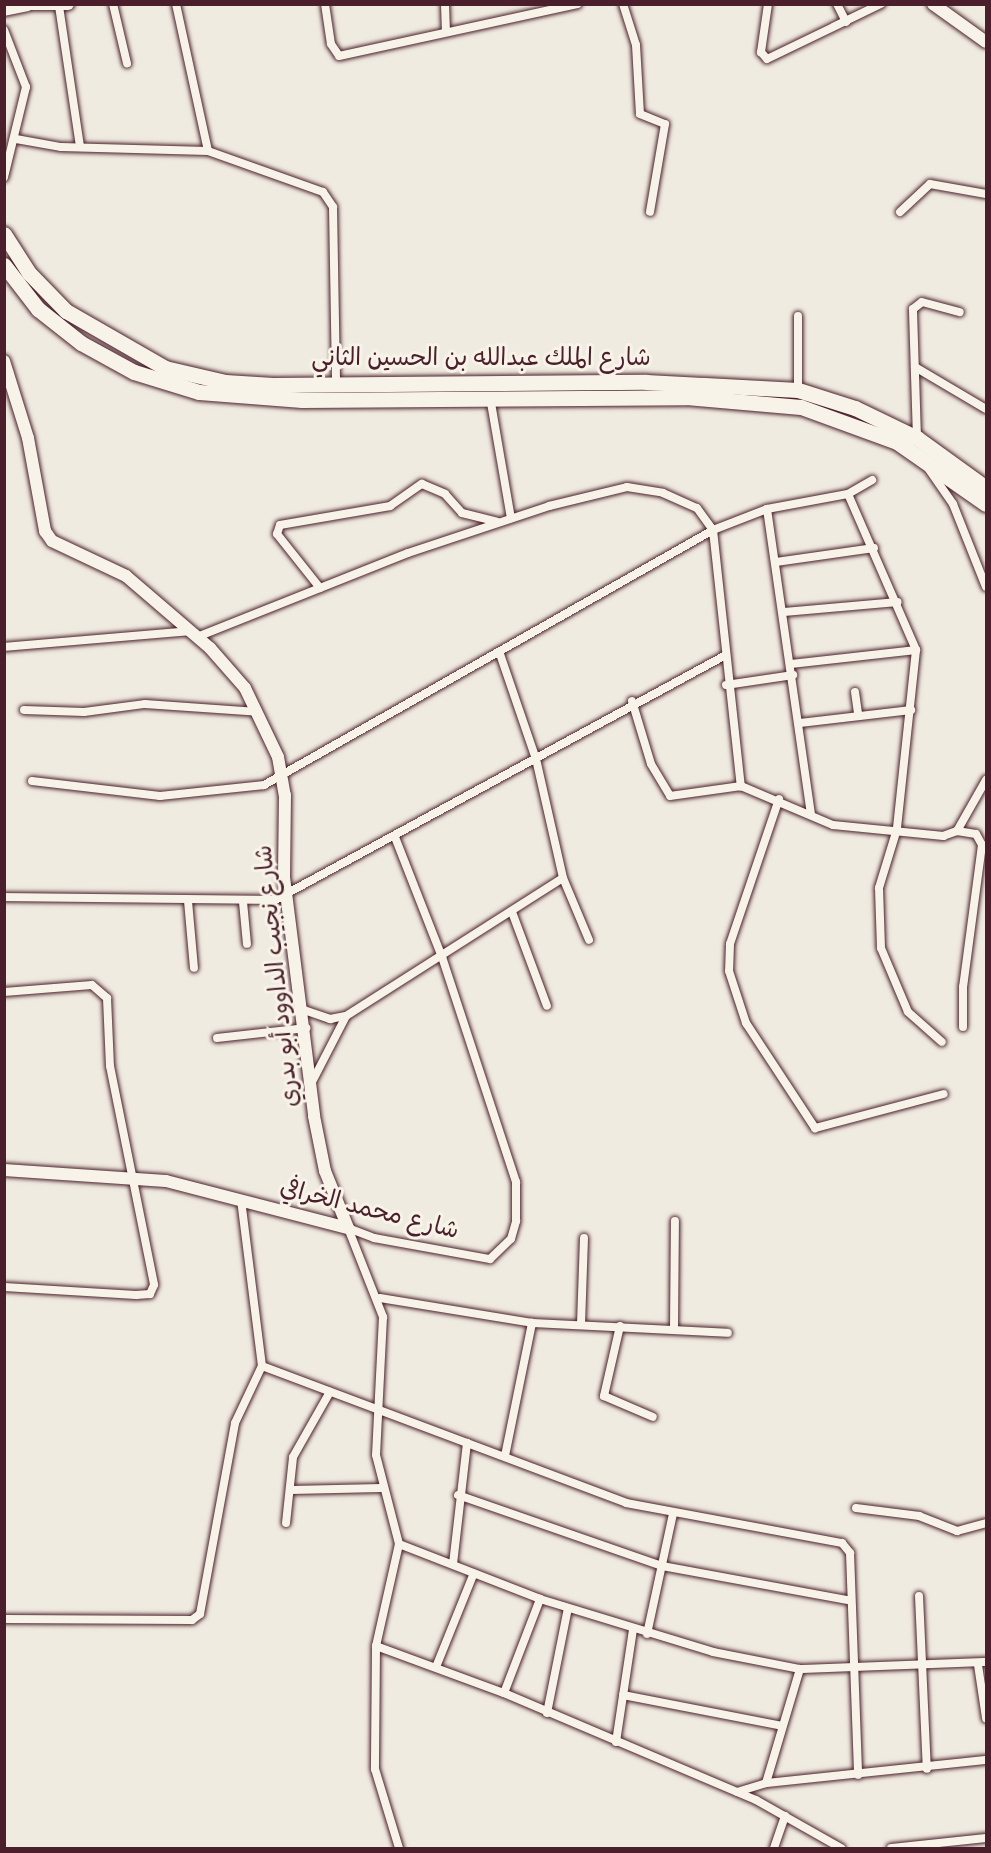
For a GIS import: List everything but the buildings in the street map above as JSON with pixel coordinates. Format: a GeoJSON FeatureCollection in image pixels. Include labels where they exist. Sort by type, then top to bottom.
{"type":"FeatureCollection","features":[{"type":"Feature","properties":{"kind":"highway","name":"شارع الملك عبدالله بن الحسين الثاني"},"geometry":{"type":"LineString","coordinates":[[4,234],[29,273],[66,311],[136,356],[225,382],[336,383],[535,390],[743,384],[798,390],[855,408],[987,488]]}},
{"type":"Feature","properties":{"kind":"highway","name":"شارع الملك عبدالله بن الحسين الثاني"},"geometry":{"type":"LineString","coordinates":[[4,265],[38,309],[68,333],[165,383],[242,398],[490,397],[535,390]]}},
{"type":"Feature","properties":{"kind":"highway","name":"شارع الملك عبدالله بن الحسين الثاني"},"geometry":{"type":"LineString","coordinates":[[568,389],[697,397],[801,407],[843,418],[917,446],[987,504]]}},
{"type":"Feature","properties":{"kind":"street"},"geometry":{"type":"LineString","coordinates":[[113,4],[127,63]]}},
{"type":"Feature","properties":{"kind":"street"},"geometry":{"type":"LineString","coordinates":[[176,4],[208,151]]}},
{"type":"Feature","properties":{"kind":"street"},"geometry":{"type":"LineString","coordinates":[[325,4],[331,44],[339,56],[577,4]]}},
{"type":"Feature","properties":{"kind":"street"},"geometry":{"type":"LineString","coordinates":[[445,4],[446,31]]}},
{"type":"Feature","properties":{"kind":"street"},"geometry":{"type":"LineString","coordinates":[[623,4],[636,45],[640,114],[665,124],[651,212]]}},
{"type":"Feature","properties":{"kind":"street"},"geometry":{"type":"LineString","coordinates":[[768,4],[761,52],[767,59],[881,4]]}},
{"type":"Feature","properties":{"kind":"street"},"geometry":{"type":"LineString","coordinates":[[837,4],[846,22]]}},
{"type":"Feature","properties":{"kind":"street"},"geometry":{"type":"LineString","coordinates":[[933,4],[987,42]]}},
{"type":"Feature","properties":{"kind":"street"},"geometry":{"type":"LineString","coordinates":[[4,10],[26,5],[64,5],[80,146]]}},
{"type":"Feature","properties":{"kind":"street"},"geometry":{"type":"LineString","coordinates":[[4,30],[26,77],[16,139],[4,177]]}},
{"type":"Feature","properties":{"kind":"street"},"geometry":{"type":"LineString","coordinates":[[16,139],[80,146],[208,151],[245,160],[329,197],[337,272],[336,383]]}},
{"type":"Feature","properties":{"kind":"street"},"geometry":{"type":"LineString","coordinates":[[900,212],[930,184],[987,194]]}},
{"type":"Feature","properties":{"kind":"street"},"geometry":{"type":"LineString","coordinates":[[960,312],[916,304],[917,446],[953,504],[987,587]]}},
{"type":"Feature","properties":{"kind":"street"},"geometry":{"type":"LineString","coordinates":[[798,316],[798,390]]}},
{"type":"Feature","properties":{"kind":"street","name":"شارع نجيب الداوود أبو بدري"},"geometry":{"type":"LineString","coordinates":[[4,361],[7,381],[28,438],[45,531],[52,541],[126,576],[194,634],[239,680],[258,712],[282,775],[287,896],[304,1010],[318,1142],[348,1228]]}},
{"type":"Feature","properties":{"kind":"street"},"geometry":{"type":"LineString","coordinates":[[915,367],[987,409]]}},
{"type":"Feature","properties":{"kind":"street"},"geometry":{"type":"LineString","coordinates":[[490,397],[511,518]]}},
{"type":"Feature","properties":{"kind":"street"},"geometry":{"type":"LineString","coordinates":[[32,781],[130,795],[198,795],[255,788],[500,654],[713,530],[767,509],[848,494],[872,480]]}},
{"type":"Feature","properties":{"kind":"street"},"geometry":{"type":"LineString","coordinates":[[320,588],[277,534],[280,525],[390,506],[422,484],[445,494],[462,513],[501,523]]}},
{"type":"Feature","properties":{"kind":"street"},"geometry":{"type":"LineString","coordinates":[[4,647],[194,634],[511,518],[627,487],[663,493],[697,508],[713,530],[726,685],[741,786]]}},
{"type":"Feature","properties":{"kind":"street"},"geometry":{"type":"LineString","coordinates":[[848,494],[898,602],[916,650],[912,710],[897,829],[879,888],[881,948],[908,1012],[942,1042]]}},
{"type":"Feature","properties":{"kind":"street"},"geometry":{"type":"LineString","coordinates":[[767,509],[784,612],[811,814]]}},
{"type":"Feature","properties":{"kind":"street"},"geometry":{"type":"LineString","coordinates":[[776,562],[874,548]]}},
{"type":"Feature","properties":{"kind":"street"},"geometry":{"type":"LineString","coordinates":[[784,612],[898,602]]}},
{"type":"Feature","properties":{"kind":"street"},"geometry":{"type":"LineString","coordinates":[[791,664],[916,650]]}},
{"type":"Feature","properties":{"kind":"street"},"geometry":{"type":"LineString","coordinates":[[500,654],[536,759],[563,878],[589,940]]}},
{"type":"Feature","properties":{"kind":"street"},"geometry":{"type":"LineString","coordinates":[[4,897],[243,902],[287,896],[536,759],[632,701],[724,656]]}},
{"type":"Feature","properties":{"kind":"street"},"geometry":{"type":"LineString","coordinates":[[726,685],[793,675]]}},
{"type":"Feature","properties":{"kind":"street"},"geometry":{"type":"LineString","coordinates":[[855,692],[858,714]]}},
{"type":"Feature","properties":{"kind":"street"},"geometry":{"type":"LineString","coordinates":[[632,701],[665,794],[675,797],[741,786],[779,799],[841,827],[897,829],[943,836],[957,831],[979,836],[982,845],[963,987],[963,1027]]}},
{"type":"Feature","properties":{"kind":"street"},"geometry":{"type":"LineString","coordinates":[[24,710],[84,712],[131,704],[258,712]]}},
{"type":"Feature","properties":{"kind":"street"},"geometry":{"type":"LineString","coordinates":[[800,723],[858,714],[912,710]]}},
{"type":"Feature","properties":{"kind":"street"},"geometry":{"type":"LineString","coordinates":[[957,831],[987,780]]}},
{"type":"Feature","properties":{"kind":"street"},"geometry":{"type":"LineString","coordinates":[[779,799],[730,944],[729,971],[746,1023],[815,1128],[944,1094]]}},
{"type":"Feature","properties":{"kind":"street","name":"شارع محمد الخرافي"},"geometry":{"type":"LineString","coordinates":[[4,1170],[136,1177],[241,1200],[348,1228],[374,1238],[479,1259],[490,1259],[511,1239],[518,1202],[516,1182],[442,957],[395,837]]}},
{"type":"Feature","properties":{"kind":"street"},"geometry":{"type":"LineString","coordinates":[[304,1010],[330,1019],[346,1016],[563,878]]}},
{"type":"Feature","properties":{"kind":"street"},"geometry":{"type":"LineString","coordinates":[[188,901],[194,968]]}},
{"type":"Feature","properties":{"kind":"street"},"geometry":{"type":"LineString","coordinates":[[243,902],[247,944]]}},
{"type":"Feature","properties":{"kind":"street"},"geometry":{"type":"LineString","coordinates":[[512,912],[547,1006]]}},
{"type":"Feature","properties":{"kind":"street"},"geometry":{"type":"LineString","coordinates":[[4,992],[84,985],[103,991],[109,1007],[111,1066],[136,1177],[154,1277],[150,1294],[4,1287]]}},
{"type":"Feature","properties":{"kind":"street"},"geometry":{"type":"LineString","coordinates":[[312,1082],[346,1016]]}},
{"type":"Feature","properties":{"kind":"street"},"geometry":{"type":"LineString","coordinates":[[217,1038],[306,1028]]}},
{"type":"Feature","properties":{"kind":"street"},"geometry":{"type":"LineString","coordinates":[[4,1619],[53,1623],[197,1618],[203,1608],[235,1423],[262,1366],[241,1200]]}},
{"type":"Feature","properties":{"kind":"street"},"geometry":{"type":"LineString","coordinates":[[674,1328],[675,1221]]}},
{"type":"Feature","properties":{"kind":"street"},"geometry":{"type":"LineString","coordinates":[[348,1228],[380,1298],[384,1332],[375,1406],[381,1488],[399,1544],[376,1646],[375,1769],[399,1848]]}},
{"type":"Feature","properties":{"kind":"street"},"geometry":{"type":"LineString","coordinates":[[581,1324],[584,1238]]}},
{"type":"Feature","properties":{"kind":"street"},"geometry":{"type":"LineString","coordinates":[[380,1298],[532,1323],[674,1328],[728,1333]]}},
{"type":"Feature","properties":{"kind":"street"},"geometry":{"type":"LineString","coordinates":[[505,1456],[532,1323]]}},
{"type":"Feature","properties":{"kind":"street"},"geometry":{"type":"LineString","coordinates":[[620,1326],[604,1396],[653,1417]]}},
{"type":"Feature","properties":{"kind":"street"},"geometry":{"type":"LineString","coordinates":[[262,1366],[330,1392],[375,1406],[595,1493],[673,1514],[842,1543],[850,1553],[848,1600],[856,1666],[858,1775]]}},
{"type":"Feature","properties":{"kind":"street"},"geometry":{"type":"LineString","coordinates":[[286,1523],[293,1457],[330,1392]]}},
{"type":"Feature","properties":{"kind":"street"},"geometry":{"type":"LineString","coordinates":[[453,1564],[458,1495],[466,1443]]}},
{"type":"Feature","properties":{"kind":"street"},"geometry":{"type":"LineString","coordinates":[[291,1490],[381,1488]]}},
{"type":"Feature","properties":{"kind":"street"},"geometry":{"type":"LineString","coordinates":[[458,1495],[662,1566],[848,1600]]}},
{"type":"Feature","properties":{"kind":"street"},"geometry":{"type":"LineString","coordinates":[[856,1508],[919,1516],[957,1531],[987,1523]]}},
{"type":"Feature","properties":{"kind":"street"},"geometry":{"type":"LineString","coordinates":[[646,1634],[673,1514]]}},
{"type":"Feature","properties":{"kind":"street"},"geometry":{"type":"LineString","coordinates":[[399,1544],[540,1599],[633,1630],[800,1669],[982,1663],[987,1718]]}},
{"type":"Feature","properties":{"kind":"street"},"geometry":{"type":"LineString","coordinates":[[436,1667],[474,1573]]}},
{"type":"Feature","properties":{"kind":"street"},"geometry":{"type":"LineString","coordinates":[[919,1596],[927,1768]]}},
{"type":"Feature","properties":{"kind":"street"},"geometry":{"type":"LineString","coordinates":[[504,1693],[540,1599]]}},
{"type":"Feature","properties":{"kind":"street"},"geometry":{"type":"LineString","coordinates":[[548,1713],[568,1608]]}},
{"type":"Feature","properties":{"kind":"street"},"geometry":{"type":"LineString","coordinates":[[616,1742],[633,1630]]}},
{"type":"Feature","properties":{"kind":"street"},"geometry":{"type":"LineString","coordinates":[[376,1646],[504,1693],[737,1792],[786,1816],[841,1848]]}},
{"type":"Feature","properties":{"kind":"street"},"geometry":{"type":"LineString","coordinates":[[766,1783],[800,1669]]}},
{"type":"Feature","properties":{"kind":"street"},"geometry":{"type":"LineString","coordinates":[[623,1695],[783,1726]]}},
{"type":"Feature","properties":{"kind":"street"},"geometry":{"type":"LineString","coordinates":[[737,1792],[766,1783],[987,1760]]}},
{"type":"Feature","properties":{"kind":"street"},"geometry":{"type":"LineString","coordinates":[[774,1848],[786,1816]]}},
{"type":"Feature","properties":{"kind":"street"},"geometry":{"type":"LineString","coordinates":[[891,1848],[987,1838]]}}]}
